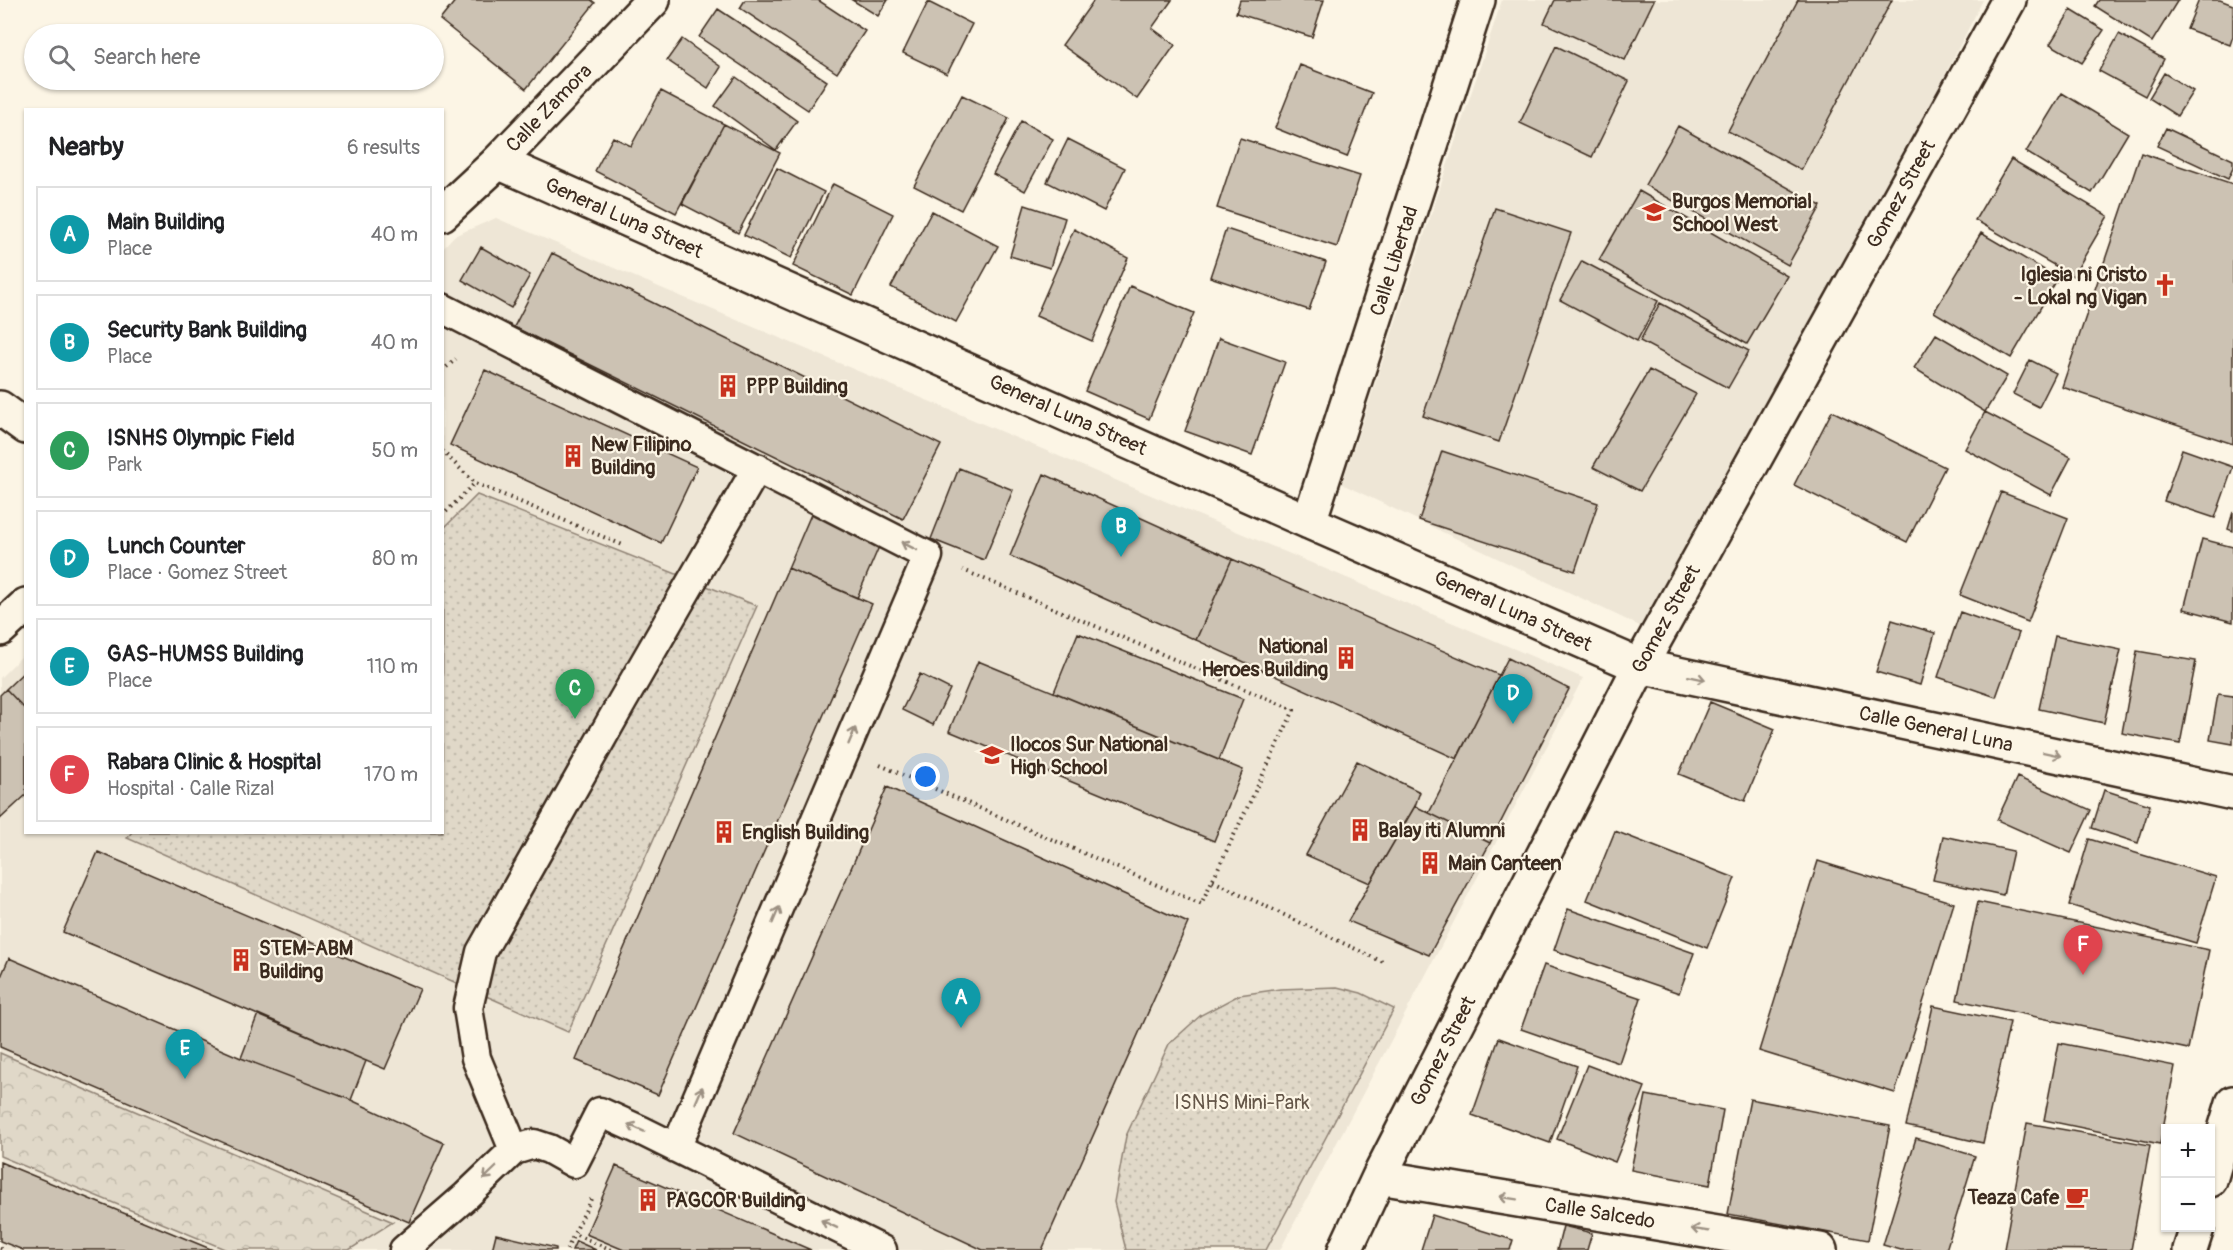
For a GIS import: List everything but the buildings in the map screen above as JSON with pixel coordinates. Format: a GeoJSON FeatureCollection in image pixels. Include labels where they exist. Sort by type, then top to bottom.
{"type":"FeatureCollection","features":[{"type":"Feature","properties":{"kind":"street","name":"Calle Zamora"},"geometry":{"type":"LineString","coordinates":[[444,212],[498,162],[653,0]]}},
{"type":"Feature","properties":{"kind":"street","name":"Calle Libertad"},"geometry":{"type":"LineString","coordinates":[[1309,522],[1478,0]]}},
{"type":"Feature","properties":{"kind":"street","name":"Gomez Street"},"geometry":{"type":"LineString","coordinates":[[1345,1250],[1379,1176],[1640,666],[2009,0]]}},
{"type":"Feature","properties":{"kind":"street","name":"General Luna Street"},"geometry":{"type":"LineString","coordinates":[[498,162],[1309,522],[1640,666]]}},
{"type":"Feature","properties":{"kind":"street"},"geometry":{"type":"LineString","coordinates":[[0,408],[24,426]]}},
{"type":"Feature","properties":{"kind":"street"},"geometry":{"type":"LineString","coordinates":[[0,629],[24,607]]}},
{"type":"Feature","properties":{"kind":"street","name":"Calle General Luna"},"geometry":{"type":"LineString","coordinates":[[1640,666],[2233,793]]}},
{"type":"Feature","properties":{"kind":"street"},"geometry":{"type":"LineString","coordinates":[[2212,1178],[2233,1103]]}},
{"type":"Feature","properties":{"kind":"street","name":"Calle Salcedo"},"geometry":{"type":"LineString","coordinates":[[1379,1176],[1820,1250]]}},
{"type":"Feature","properties":{"kind":"street"},"geometry":{"type":"LineString","coordinates":[[2190,1250],[2195,1232]]}},
{"type":"Feature","properties":{"kind":"lane"},"geometry":{"type":"LineString","coordinates":[[444,309],[928,556],[676,1148]]}},
{"type":"Feature","properties":{"kind":"lane"},"geometry":{"type":"LineString","coordinates":[[514,1150],[476,1058],[468,1008],[481,952],[757,468]]}},
{"type":"Feature","properties":{"kind":"lane"},"geometry":{"type":"LineString","coordinates":[[404,1250],[514,1150],[534,1144],[549,1149],[574,1163],[600,1112],[882,1250]]}},
{"type":"Feature","properties":{"kind":"path"},"geometry":{"type":"LineString","coordinates":[[444,453],[475,483],[625,546]]}},
{"type":"Feature","properties":{"kind":"path"},"geometry":{"type":"LineString","coordinates":[[444,514],[475,483]]}},
{"type":"Feature","properties":{"kind":"path"},"geometry":{"type":"LineString","coordinates":[[846,750],[1201,904],[1294,710],[928,556]]}},
{"type":"Feature","properties":{"kind":"path"},"geometry":{"type":"LineString","coordinates":[[1212,881],[1385,963]]}},
{"type":"Feature","properties":{"kind":"path"},"geometry":{"type":"LineString","coordinates":[[567,1250],[574,1234]]}},
{"type":"Feature","properties":{"kind":"path"},"geometry":{"type":"LineString","coordinates":[[0,1248],[5,1250]]}},
{"type":"Feature","properties":{"kind":"shaded area","name":"Burgos Memorial School West"},"geometry":{"type":"Polygon","coordinates":[[[1502,0],[1983,0],[1767,424],[1648,630],[1342,484],[1502,0]]]}},
{"type":"Feature","properties":{"kind":"shaded area","name":"Ilocos Sur National High School"},"geometry":{"type":"Polygon","coordinates":[[[496,218],[1583,678],[1280,1250],[0,1250],[0,678],[24,654],[24,834],[444,834],[444,247],[454,236],[496,218]]]}},
{"type":"Feature","properties":{"kind":"green space"},"geometry":{"type":"Polygon","coordinates":[[[477,495],[757,606],[568,1032],[127,838],[130,834],[444,834],[444,528],[477,495]]]}},
{"type":"Feature","properties":{"kind":"green space","name":"ISNHS Mini-Park"},"geometry":{"type":"Polygon","coordinates":[[[1337,987],[1361,993],[1394,1009],[1266,1250],[1126,1250],[1114,1202],[1126,1136],[1169,1044],[1201,1015],[1239,995],[1280,989],[1337,987]]]}},
{"type":"Feature","properties":{"kind":"green space"},"geometry":{"type":"Polygon","coordinates":[[[0,1053],[393,1222],[349,1250],[227,1250],[0,1156],[0,1053]]]}},
{"type":"Feature","properties":{"kind":"place","name":"Burgos Memorial School West"},"geometry":{"type":"Point","coordinates":[1654,212]}},
{"type":"Feature","properties":{"kind":"place","name":"Iglesia ni Cristo - Lokal ng Vigan"},"geometry":{"type":"Point","coordinates":[2165,285]}},
{"type":"Feature","properties":{"kind":"place","name":"PPP Building"},"geometry":{"type":"Point","coordinates":[728,386]}},
{"type":"Feature","properties":{"kind":"place","name":"New Filipino Building"},"geometry":{"type":"Point","coordinates":[573,456]}},
{"type":"Feature","properties":{"kind":"place","name":"Security Bank Building"},"geometry":{"type":"Point","coordinates":[1121,557]}},
{"type":"Feature","properties":{"kind":"place","name":"National Heroes Building"},"geometry":{"type":"Point","coordinates":[1346,658]}},
{"type":"Feature","properties":{"kind":"place","name":"ISNHS Olympic Field"},"geometry":{"type":"Point","coordinates":[575,719]}},
{"type":"Feature","properties":{"kind":"place","name":"Lunch Counter"},"geometry":{"type":"Point","coordinates":[1513,724]}},
{"type":"Feature","properties":{"kind":"place","name":"Ilocos Sur National High School"},"geometry":{"type":"Point","coordinates":[992,755]}},
{"type":"Feature","properties":{"kind":"place","name":"Balay iti Alumni"},"geometry":{"type":"Point","coordinates":[1360,830]}},
{"type":"Feature","properties":{"kind":"place","name":"English Building"},"geometry":{"type":"Point","coordinates":[724,832]}},
{"type":"Feature","properties":{"kind":"place","name":"Main Canteen"},"geometry":{"type":"Point","coordinates":[1430,863]}},
{"type":"Feature","properties":{"kind":"place","name":"STEM-ABM Building"},"geometry":{"type":"Point","coordinates":[241,960]}},
{"type":"Feature","properties":{"kind":"place","name":"Rabara Clinic & Hospital"},"geometry":{"type":"Point","coordinates":[2083,975]}},
{"type":"Feature","properties":{"kind":"place","name":"Main Building"},"geometry":{"type":"Point","coordinates":[961,1028]}},
{"type":"Feature","properties":{"kind":"place","name":"GAS-HUMSS Building"},"geometry":{"type":"Point","coordinates":[185,1079]}},
{"type":"Feature","properties":{"kind":"place","name":"Teaza Cafe"},"geometry":{"type":"Point","coordinates":[2077,1197]}},
{"type":"Feature","properties":{"kind":"place","name":"PAGCOR Building"},"geometry":{"type":"Point","coordinates":[648,1200]}}]}
